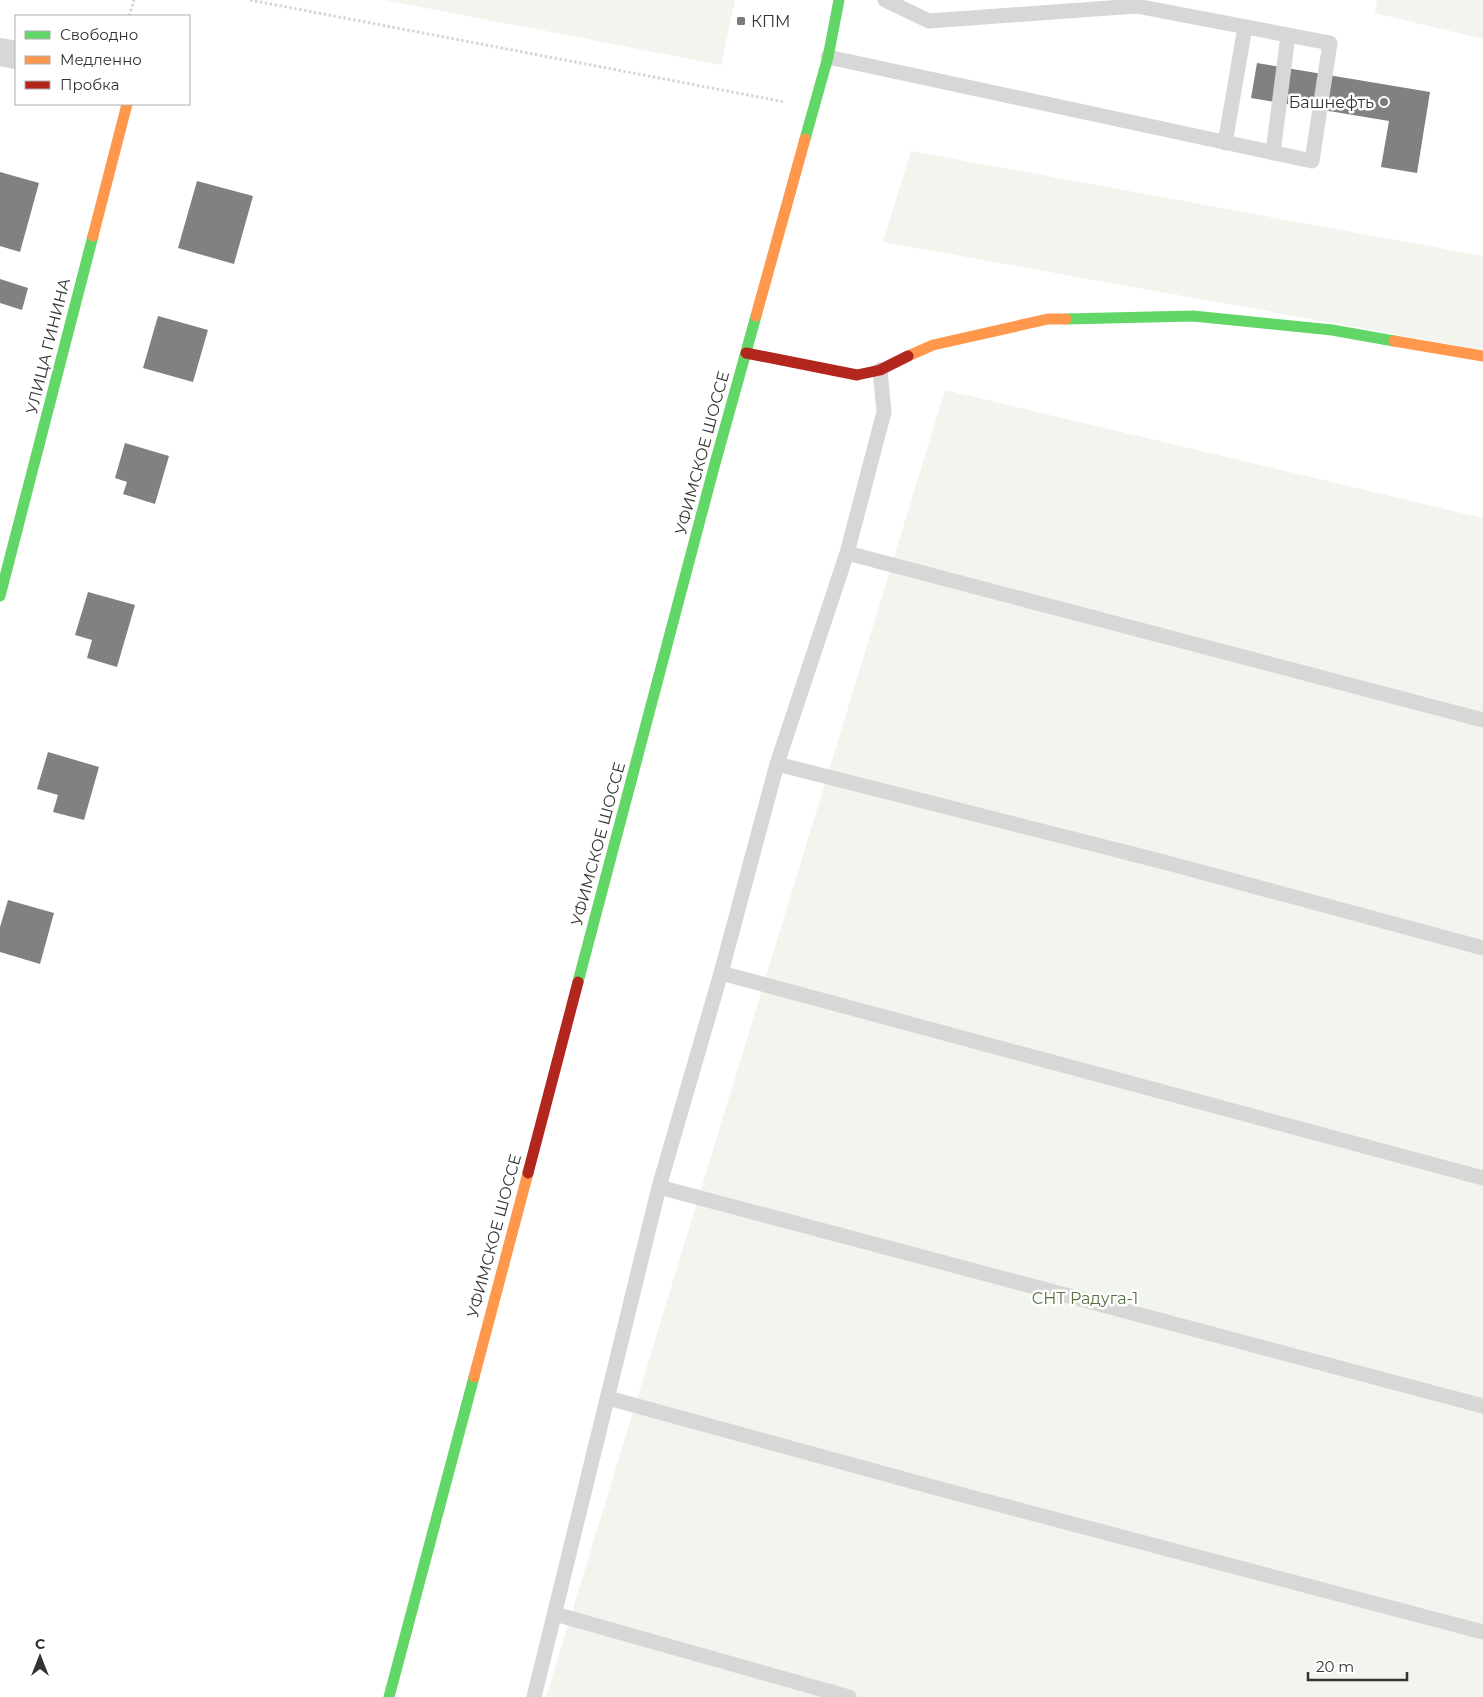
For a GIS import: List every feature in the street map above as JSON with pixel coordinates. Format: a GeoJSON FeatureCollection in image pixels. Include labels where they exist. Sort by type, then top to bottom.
{"type":"FeatureCollection","features":[{"type":"Feature","properties":{"kind":"main road","name":"УФИМСКОЕ ШОССЕ"},"geometry":{"type":"LineString","coordinates":[[389,1697],[709,486],[828,57],[839,0]]}},
{"type":"Feature","properties":{"kind":"main road","name":"УЛИЦА ГИНИНА"},"geometry":{"type":"LineString","coordinates":[[0,596],[127,105]]}},
{"type":"Feature","properties":{"kind":"main road"},"geometry":{"type":"LineString","coordinates":[[746,353],[858,375],[880,370],[933,344],[1048,319],[1193,316],[1332,330],[1483,356]]}},
{"type":"Feature","properties":{"kind":"street"},"geometry":{"type":"LineString","coordinates":[[0,52],[15,55]]}},
{"type":"Feature","properties":{"kind":"lane"},"geometry":{"type":"LineString","coordinates":[[828,57],[1312,161],[1330,43],[1136,6],[929,21],[885,0]]}},
{"type":"Feature","properties":{"kind":"lane"},"geometry":{"type":"LineString","coordinates":[[1225,143],[1245,27]]}},
{"type":"Feature","properties":{"kind":"lane"},"geometry":{"type":"LineString","coordinates":[[1273,153],[1288,35]]}},
{"type":"Feature","properties":{"kind":"lane"},"geometry":{"type":"LineString","coordinates":[[534,1697],[659,1187],[721,974],[777,764],[847,553],[884,412],[880,370]]}},
{"type":"Feature","properties":{"kind":"lane"},"geometry":{"type":"LineString","coordinates":[[847,553],[1483,720]]}},
{"type":"Feature","properties":{"kind":"lane"},"geometry":{"type":"LineString","coordinates":[[777,764],[1164,862],[1483,948]]}},
{"type":"Feature","properties":{"kind":"lane"},"geometry":{"type":"LineString","coordinates":[[721,974],[1483,1178]]}},
{"type":"Feature","properties":{"kind":"lane"},"geometry":{"type":"LineString","coordinates":[[659,1187],[1483,1406]]}},
{"type":"Feature","properties":{"kind":"lane"},"geometry":{"type":"LineString","coordinates":[[608,1398],[955,1493],[1483,1632]]}},
{"type":"Feature","properties":{"kind":"lane"},"geometry":{"type":"LineString","coordinates":[[555,1614],[849,1697]]}},
{"type":"Feature","properties":{"kind":"path"},"geometry":{"type":"LineString","coordinates":[[129,15],[134,0]]}},
{"type":"Feature","properties":{"kind":"path"},"geometry":{"type":"LineString","coordinates":[[250,0],[814,107]]}},
{"type":"Feature","properties":{"kind":"green space"},"geometry":{"type":"Polygon","coordinates":[[[385,0],[735,0],[721,65],[385,0]]]}},
{"type":"Feature","properties":{"kind":"green space"},"geometry":{"type":"Polygon","coordinates":[[[1377,0],[1483,0],[1483,39],[1375,13],[1377,0]]]}},
{"type":"Feature","properties":{"kind":"green space"},"geometry":{"type":"Polygon","coordinates":[[[911,151],[1483,256],[1483,350],[883,242],[911,151]]]}},
{"type":"Feature","properties":{"kind":"green space","name":"СНТ Радуга-1"},"geometry":{"type":"Polygon","coordinates":[[[945,390],[1483,518],[1483,1697],[546,1697],[945,390]]]}},
{"type":"Feature","properties":{"kind":"building"},"geometry":{"type":"Polygon","coordinates":[[[1257,63],[1430,92],[1417,173],[1381,167],[1389,121],[1251,98],[1257,63]]]}},
{"type":"Feature","properties":{"kind":"building"},"geometry":{"type":"Polygon","coordinates":[[[0,172],[39,183],[20,252],[0,246],[0,172]]]}},
{"type":"Feature","properties":{"kind":"building"},"geometry":{"type":"Polygon","coordinates":[[[197,181],[253,196],[234,264],[178,248],[197,181]]]}},
{"type":"Feature","properties":{"kind":"building"},"geometry":{"type":"Polygon","coordinates":[[[0,279],[28,288],[22,310],[0,303],[0,279]]]}},
{"type":"Feature","properties":{"kind":"building"},"geometry":{"type":"Polygon","coordinates":[[[158,316],[208,330],[193,382],[143,368],[158,316]]]}},
{"type":"Feature","properties":{"kind":"building"},"geometry":{"type":"Polygon","coordinates":[[[125,443],[169,456],[155,504],[123,494],[127,482],[115,478],[125,443]]]}},
{"type":"Feature","properties":{"kind":"building"},"geometry":{"type":"Polygon","coordinates":[[[88,592],[135,605],[117,667],[87,658],[92,640],[75,635],[88,592]]]}},
{"type":"Feature","properties":{"kind":"building"},"geometry":{"type":"Polygon","coordinates":[[[48,752],[99,767],[84,820],[53,812],[58,795],[37,789],[48,752]]]}},
{"type":"Feature","properties":{"kind":"building"},"geometry":{"type":"Polygon","coordinates":[[[8,900],[54,913],[40,964],[0,952],[0,927],[8,900]]]}},
{"type":"Feature","properties":{"kind":"traffic: fast"},"geometry":{"type":"LineString","coordinates":[[805,139],[828,57],[839,0]]}},
{"type":"Feature","properties":{"kind":"traffic: fast"},"geometry":{"type":"LineString","coordinates":[[0,596],[93,236]]}},
{"type":"Feature","properties":{"kind":"traffic: fast"},"geometry":{"type":"LineString","coordinates":[[578,982],[714,467],[756,316]]}},
{"type":"Feature","properties":{"kind":"traffic: fast"},"geometry":{"type":"LineString","coordinates":[[1066,319],[1193,316],[1332,330],[1394,341]]}},
{"type":"Feature","properties":{"kind":"traffic: fast"},"geometry":{"type":"LineString","coordinates":[[389,1697],[474,1377]]}},
{"type":"Feature","properties":{"kind":"traffic: slow"},"geometry":{"type":"LineString","coordinates":[[93,236],[127,105]]}},
{"type":"Feature","properties":{"kind":"traffic: slow"},"geometry":{"type":"LineString","coordinates":[[756,316],[805,139]]}},
{"type":"Feature","properties":{"kind":"traffic: slow"},"geometry":{"type":"LineString","coordinates":[[908,356],[933,345],[1048,319],[1066,319]]}},
{"type":"Feature","properties":{"kind":"traffic: slow"},"geometry":{"type":"LineString","coordinates":[[1394,341],[1483,356]]}},
{"type":"Feature","properties":{"kind":"traffic: slow"},"geometry":{"type":"LineString","coordinates":[[474,1377],[528,1173]]}},
{"type":"Feature","properties":{"kind":"traffic: jam"},"geometry":{"type":"LineString","coordinates":[[746,353],[857,375],[880,370],[908,356]]}},
{"type":"Feature","properties":{"kind":"traffic: jam"},"geometry":{"type":"LineString","coordinates":[[528,1173],[578,982]]}},
{"type":"Feature","properties":{"kind":"place","name":"КПМ"},"geometry":{"type":"Point","coordinates":[741,21]}},
{"type":"Feature","properties":{"kind":"place","name":"Башнефть"},"geometry":{"type":"Point","coordinates":[1384,102]}}]}
